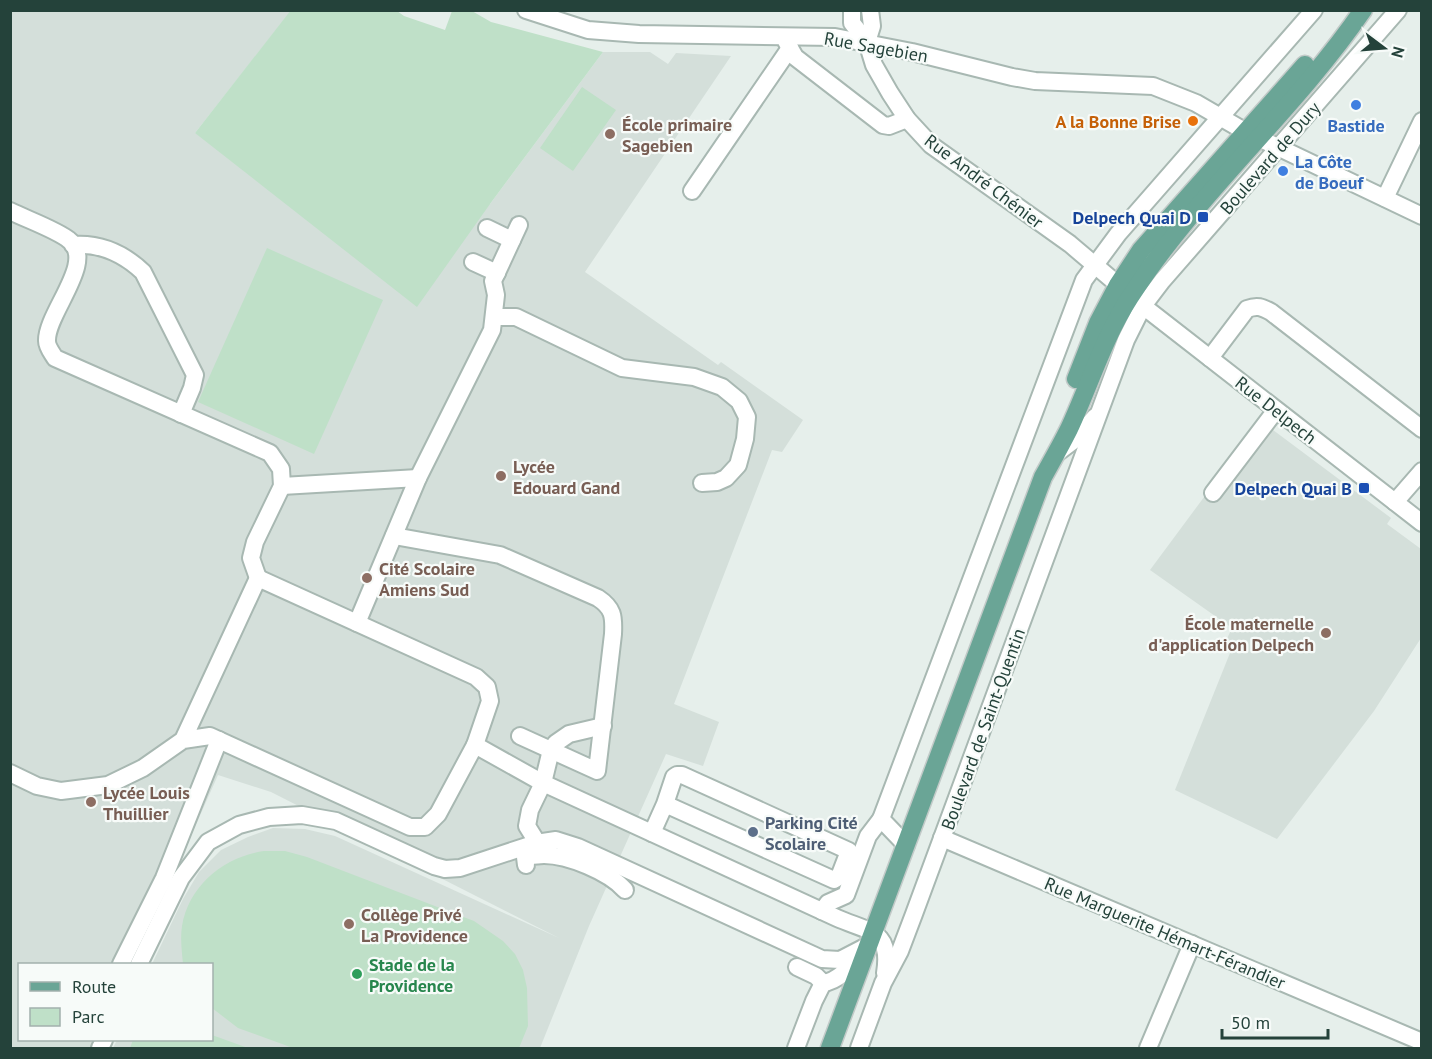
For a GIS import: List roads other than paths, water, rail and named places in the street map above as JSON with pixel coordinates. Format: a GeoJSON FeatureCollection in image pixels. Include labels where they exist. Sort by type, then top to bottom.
{"type":"FeatureCollection","features":[{"type":"Feature","properties":{"kind":"main road","name":"Boulevard de Dury"},"geometry":{"type":"LineString","coordinates":[[1130,296],[1252,134],[1354,10]]}},
{"type":"Feature","properties":{"kind":"main road","name":"Boulevard de Dury"},"geometry":{"type":"LineString","coordinates":[[1252,134],[1363,10]]}},
{"type":"Feature","properties":{"kind":"main road","name":"Boulevard de Saint-Quentin"},"geometry":{"type":"LineString","coordinates":[[830,1048],[1043,477],[1069,429],[1109,332],[1130,296]]}},
{"type":"Feature","properties":{"kind":"main road","name":"Boulevard de Saint-Quentin"},"geometry":{"type":"LineString","coordinates":[[1043,477],[1049,444],[1098,323],[1130,296]]}},
{"type":"Feature","properties":{"kind":"street","name":"Rue Sagebien"},"geometry":{"type":"LineString","coordinates":[[526,10],[588,30],[786,42],[835,37],[867,42],[1035,81],[1153,86],[1196,103],[1252,134],[1422,216]]}},
{"type":"Feature","properties":{"kind":"street","name":"Rue André Chénier"},"geometry":{"type":"LineString","coordinates":[[852,10],[852,23],[867,42],[874,65],[907,119],[931,145],[1070,244],[1130,296]]}},
{"type":"Feature","properties":{"kind":"street","name":"Rue André Chénier"},"geometry":{"type":"LineString","coordinates":[[867,42],[872,26],[870,10]]}},
{"type":"Feature","properties":{"kind":"street"},"geometry":{"type":"LineString","coordinates":[[822,912],[828,903],[846,895],[868,836],[881,819],[1077,295],[1094,264],[1118,234],[1314,10]]}},
{"type":"Feature","properties":{"kind":"street","name":"Boulevard de Dury"},"geometry":{"type":"LineString","coordinates":[[1130,296],[1162,281],[1398,10]]}},
{"type":"Feature","properties":{"kind":"street"},"geometry":{"type":"LineString","coordinates":[[692,191],[786,42],[795,57],[883,125],[889,126],[907,119]]}},
{"type":"Feature","properties":{"kind":"street"},"geometry":{"type":"LineString","coordinates":[[1385,198],[1422,121]]}},
{"type":"Feature","properties":{"kind":"street"},"geometry":{"type":"LineString","coordinates":[[10,211],[70,240],[78,252],[77,266],[48,328],[47,344],[55,358],[270,453],[281,469],[282,486],[255,542],[251,558],[258,578],[183,740]]}},
{"type":"Feature","properties":{"kind":"street"},"geometry":{"type":"LineString","coordinates":[[357,623],[418,478],[492,330],[496,295],[493,281],[519,225]]}},
{"type":"Feature","properties":{"kind":"street"},"geometry":{"type":"LineString","coordinates":[[487,228],[512,240]]}},
{"type":"Feature","properties":{"kind":"street"},"geometry":{"type":"LineString","coordinates":[[73,245],[86,244],[115,252],[143,272],[195,375],[181,414]]}},
{"type":"Feature","properties":{"kind":"street"},"geometry":{"type":"LineString","coordinates":[[472,262],[497,273]]}},
{"type":"Feature","properties":{"kind":"street","name":"Rue Delpech"},"geometry":{"type":"LineString","coordinates":[[1130,296],[1422,523]]}},
{"type":"Feature","properties":{"kind":"street","name":"Boulevard de Saint-Quentin"},"geometry":{"type":"LineString","coordinates":[[859,1048],[883,983],[900,951],[1102,408],[1126,340],[1130,296]]}},
{"type":"Feature","properties":{"kind":"street"},"geometry":{"type":"LineString","coordinates":[[1210,358],[1247,309],[1254,306],[1262,307],[1422,429]]}},
{"type":"Feature","properties":{"kind":"street"},"geometry":{"type":"LineString","coordinates":[[494,317],[516,317],[622,368],[694,377],[722,387],[739,401],[747,417],[745,439],[738,465],[726,478],[717,482],[702,483]]}},
{"type":"Feature","properties":{"kind":"street","name":"Boulevard de Saint-Quentin"},"geometry":{"type":"LineString","coordinates":[[1054,456],[1077,438],[1102,408]]}},
{"type":"Feature","properties":{"kind":"street"},"geometry":{"type":"LineString","coordinates":[[1213,493],[1276,410]]}},
{"type":"Feature","properties":{"kind":"street"},"geometry":{"type":"LineString","coordinates":[[1395,502],[1422,471]]}},
{"type":"Feature","properties":{"kind":"street"},"geometry":{"type":"LineString","coordinates":[[282,486],[418,478]]}},
{"type":"Feature","properties":{"kind":"street"},"geometry":{"type":"LineString","coordinates":[[394,536],[500,555],[598,598],[609,606],[614,616],[597,771],[520,736]]}},
{"type":"Feature","properties":{"kind":"street"},"geometry":{"type":"LineString","coordinates":[[10,773],[37,786],[61,791],[108,785],[143,768],[183,740],[210,736],[410,827],[425,827],[438,814],[475,745],[490,701],[487,687],[476,677],[258,578]]}},
{"type":"Feature","properties":{"kind":"street"},"geometry":{"type":"LineString","coordinates":[[541,849],[527,826],[530,810],[543,783],[551,750],[556,743],[569,734],[603,726]]}},
{"type":"Feature","properties":{"kind":"street"},"geometry":{"type":"LineString","coordinates":[[122,963],[164,878],[219,740]]}},
{"type":"Feature","properties":{"kind":"street"},"geometry":{"type":"LineString","coordinates":[[475,745],[543,783],[843,921],[871,939],[885,944],[888,957],[883,983]]}},
{"type":"Feature","properties":{"kind":"street"},"geometry":{"type":"LineString","coordinates":[[652,833],[674,777],[677,775],[849,851],[839,877],[834,880],[665,804]]}},
{"type":"Feature","properties":{"kind":"street"},"geometry":{"type":"LineString","coordinates":[[139,963],[181,878],[208,842],[239,825],[269,817],[302,815],[336,821],[445,869],[541,849],[598,871],[616,880],[625,890]]}},
{"type":"Feature","properties":{"kind":"street"},"geometry":{"type":"LineString","coordinates":[[881,819],[906,845]]}},
{"type":"Feature","properties":{"kind":"street","name":"Rue Marguerite Hémart-Férandier"},"geometry":{"type":"LineString","coordinates":[[942,838],[1422,1042]]}},
{"type":"Feature","properties":{"kind":"street"},"geometry":{"type":"LineString","coordinates":[[526,865],[525,857],[556,840],[578,847],[822,959],[840,960],[871,939]]}},
{"type":"Feature","properties":{"kind":"street","name":"Boulevard de Saint-Quentin"},"geometry":{"type":"LineString","coordinates":[[824,983],[832,982],[845,972],[871,939]]}},
{"type":"Feature","properties":{"kind":"street"},"geometry":{"type":"LineString","coordinates":[[1148,1048],[1192,944]]}},
{"type":"Feature","properties":{"kind":"street"},"geometry":{"type":"LineString","coordinates":[[796,1048],[814,1001],[824,983],[816,976],[797,967]]}},
{"type":"Feature","properties":{"kind":"place","name":"Bastide"},"geometry":{"type":"Point","coordinates":[1356,105]}},
{"type":"Feature","properties":{"kind":"place","name":"A la Bonne Brise"},"geometry":{"type":"Point","coordinates":[1193,121]}},
{"type":"Feature","properties":{"kind":"place","name":"École primaire Sagebien"},"geometry":{"type":"Point","coordinates":[610,134]}},
{"type":"Feature","properties":{"kind":"place","name":"La Côte de Boeuf"},"geometry":{"type":"Point","coordinates":[1283,171]}},
{"type":"Feature","properties":{"kind":"place","name":"Delpech Quai D"},"geometry":{"type":"Point","coordinates":[1203,217]}},
{"type":"Feature","properties":{"kind":"place","name":"Lycée Edouard Gand"},"geometry":{"type":"Point","coordinates":[501,476]}},
{"type":"Feature","properties":{"kind":"place","name":"Delpech Quai B"},"geometry":{"type":"Point","coordinates":[1364,488]}},
{"type":"Feature","properties":{"kind":"place","name":"Cité Scolaire Amiens Sud"},"geometry":{"type":"Point","coordinates":[367,578]}},
{"type":"Feature","properties":{"kind":"place","name":"École maternelle d'application Delpech"},"geometry":{"type":"Point","coordinates":[1326,633]}},
{"type":"Feature","properties":{"kind":"place","name":"Lycée Louis Thuillier"},"geometry":{"type":"Point","coordinates":[91,802]}},
{"type":"Feature","properties":{"kind":"place","name":"Parking Cité Scolaire"},"geometry":{"type":"Point","coordinates":[753,832]}},
{"type":"Feature","properties":{"kind":"place","name":"Collège Privé La Providence"},"geometry":{"type":"Point","coordinates":[349,924]}},
{"type":"Feature","properties":{"kind":"place","name":"Stade de la Providence"},"geometry":{"type":"Point","coordinates":[357,974]}}]}
